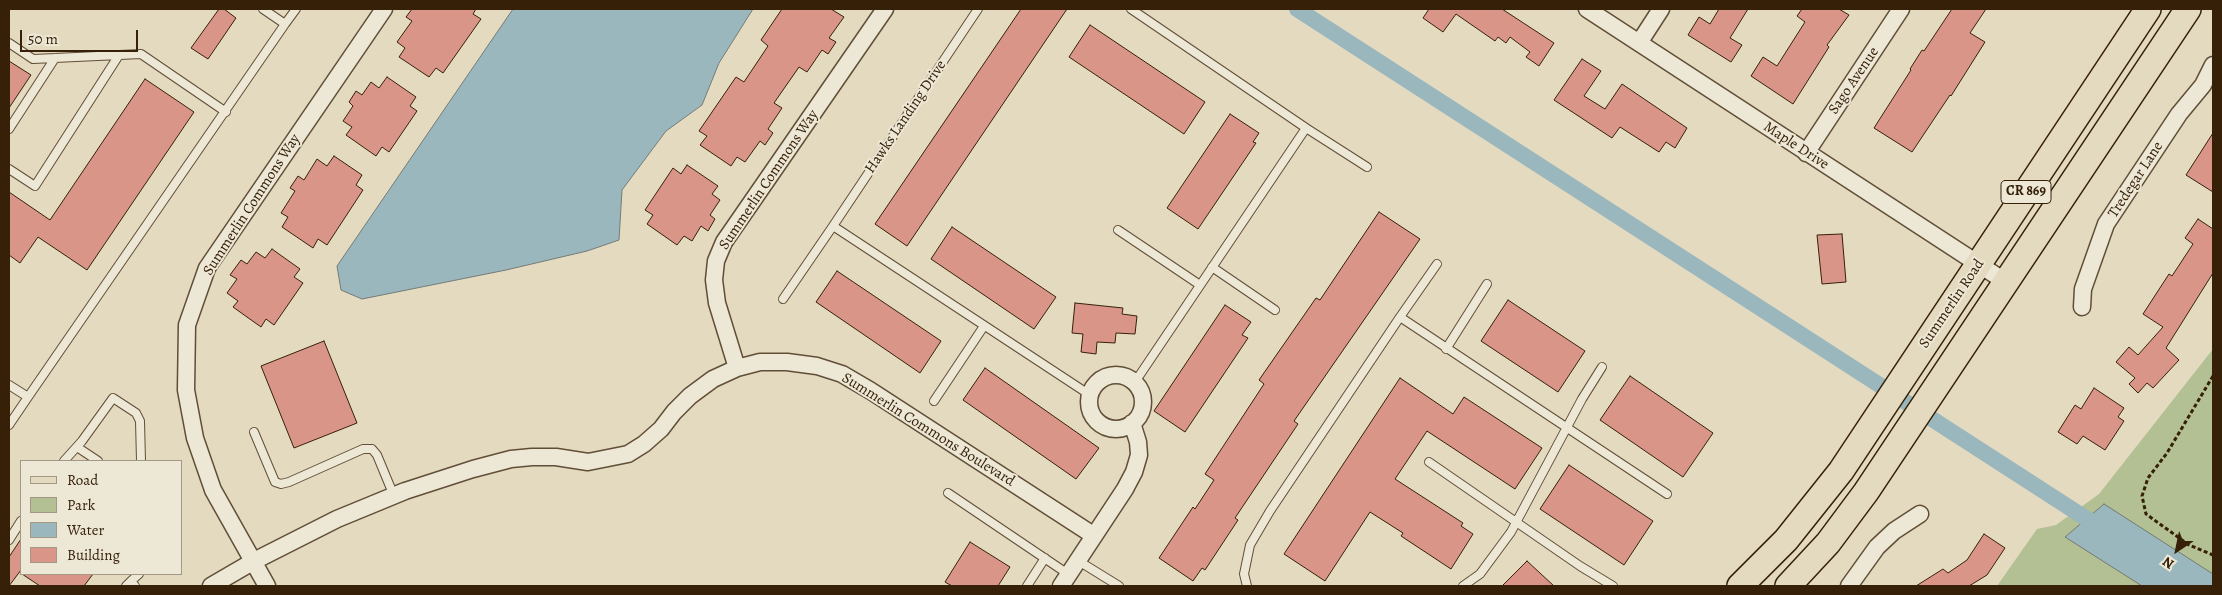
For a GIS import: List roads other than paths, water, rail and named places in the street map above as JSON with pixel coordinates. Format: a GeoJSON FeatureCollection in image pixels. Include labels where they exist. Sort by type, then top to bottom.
{"type":"FeatureCollection","features":[{"type":"Feature","properties":{"kind":"main road","name":"Summerlin Road"},"geometry":{"type":"LineString","coordinates":[[1740,586],[1786,540],[1814,506],[1874,421],[2148,9]]}},
{"type":"Feature","properties":{"kind":"main road","name":"CR 869"},"geometry":{"type":"LineString","coordinates":[[1788,586],[1828,543],[1866,492],[2188,9]]}},
{"type":"Feature","properties":{"kind":"street","name":"Summerlin Commons Way"},"geometry":{"type":"LineString","coordinates":[[267,586],[213,490],[195,438],[186,390],[188,325],[207,268],[384,9]]}},
{"type":"Feature","properties":{"kind":"street","name":"Summerlin Commons Way"},"geometry":{"type":"LineString","coordinates":[[737,368],[717,303],[714,280],[716,261],[724,242],[885,9]]}},
{"type":"Feature","properties":{"kind":"street","name":"Maple Drive"},"geometry":{"type":"LineString","coordinates":[[1587,9],[2006,282]]}},
{"type":"Feature","properties":{"kind":"street"},"geometry":{"type":"LineString","coordinates":[[1639,43],[1661,9]]}},
{"type":"Feature","properties":{"kind":"street","name":"Sago Avenue"},"geometry":{"type":"LineString","coordinates":[[1806,153],[1901,9]]}},
{"type":"Feature","properties":{"kind":"street","name":"Tredegar Lane"},"geometry":{"type":"LineString","coordinates":[[2082,307],[2083,289],[2106,224],[2179,114],[2208,89],[2213,65]]}},
{"type":"Feature","properties":{"kind":"street","name":"Summerlin Commons Boulevard"},"geometry":{"type":"LineString","coordinates":[[211,586],[254,561],[337,519],[394,496],[473,469],[511,460],[556,457],[588,462],[628,454],[644,444],[690,396],[713,379],[737,368],[760,362],[787,362],[817,366],[842,374],[1093,535]]}},
{"type":"Feature","properties":{"kind":"street"},"geometry":{"type":"LineString","coordinates":[[1118,375],[1134,382],[1139,388],[1143,403],[1142,411],[1132,423],[1124,427],[1114,428],[1105,426],[1092,413],[1090,395],[1100,380],[1109,376],[1118,375]]}},
{"type":"Feature","properties":{"kind":"street"},"geometry":{"type":"LineString","coordinates":[[1069,573],[1125,489],[1134,472],[1139,455],[1138,442],[1132,423]]}},
{"type":"Feature","properties":{"kind":"street"},"geometry":{"type":"LineString","coordinates":[[1849,586],[1877,547],[1894,531],[1920,514]]}},
{"type":"Feature","properties":{"kind":"lane"},"geometry":{"type":"LineString","coordinates":[[263,9],[286,24]]}},
{"type":"Feature","properties":{"kind":"lane"},"geometry":{"type":"LineString","coordinates":[[9,424],[296,9]]}},
{"type":"Feature","properties":{"kind":"lane","name":"Hawks Landing Drive"},"geometry":{"type":"LineString","coordinates":[[783,300],[978,9]]}},
{"type":"Feature","properties":{"kind":"lane"},"geometry":{"type":"LineString","coordinates":[[1131,9],[1366,167]]}},
{"type":"Feature","properties":{"kind":"lane"},"geometry":{"type":"LineString","coordinates":[[9,43],[34,59],[141,54],[226,112]]}},
{"type":"Feature","properties":{"kind":"lane"},"geometry":{"type":"LineString","coordinates":[[9,169],[35,186],[119,55]]}},
{"type":"Feature","properties":{"kind":"lane"},"geometry":{"type":"LineString","coordinates":[[9,129],[55,58]]}},
{"type":"Feature","properties":{"kind":"lane"},"geometry":{"type":"LineString","coordinates":[[1134,382],[1306,128]]}},
{"type":"Feature","properties":{"kind":"lane"},"geometry":{"type":"LineString","coordinates":[[833,226],[1090,395]]}},
{"type":"Feature","properties":{"kind":"lane"},"geometry":{"type":"LineString","coordinates":[[1118,230],[1200,285]]}},
{"type":"Feature","properties":{"kind":"lane"},"geometry":{"type":"LineString","coordinates":[[1247,586],[1244,574],[1250,545],[1270,511],[1437,264]]}},
{"type":"Feature","properties":{"kind":"lane"},"geometry":{"type":"LineString","coordinates":[[1212,267],[1275,310]]}},
{"type":"Feature","properties":{"kind":"lane"},"geometry":{"type":"LineString","coordinates":[[1446,349],[1487,284]]}},
{"type":"Feature","properties":{"kind":"lane"},"geometry":{"type":"LineString","coordinates":[[1400,317],[1667,494]]}},
{"type":"Feature","properties":{"kind":"lane"},"geometry":{"type":"LineString","coordinates":[[934,400],[984,326]]}},
{"type":"Feature","properties":{"kind":"lane"},"geometry":{"type":"LineString","coordinates":[[1465,586],[1480,574],[1517,522],[1602,367]]}},
{"type":"Feature","properties":{"kind":"lane"},"geometry":{"type":"LineString","coordinates":[[9,385],[28,398]]}},
{"type":"Feature","properties":{"kind":"lane"},"geometry":{"type":"LineString","coordinates":[[65,460],[77,447],[113,398],[136,413],[140,421],[141,460]]}},
{"type":"Feature","properties":{"kind":"lane"},"geometry":{"type":"LineString","coordinates":[[254,432],[275,482],[281,484],[289,482],[363,450],[372,450],[377,455],[394,496]]}},
{"type":"Feature","properties":{"kind":"lane"},"geometry":{"type":"LineString","coordinates":[[77,447],[96,460]]}},
{"type":"Feature","properties":{"kind":"lane"},"geometry":{"type":"LineString","coordinates":[[1429,462],[1580,566],[1614,586]]}},
{"type":"Feature","properties":{"kind":"lane"},"geometry":{"type":"LineString","coordinates":[[948,494],[1069,573],[1119,586]]}},
{"type":"Feature","properties":{"kind":"lane"},"geometry":{"type":"LineString","coordinates":[[9,540],[20,523]]}},
{"type":"Feature","properties":{"kind":"lane"},"geometry":{"type":"LineString","coordinates":[[1027,586],[1045,558]]}},
{"type":"Feature","properties":{"kind":"lane"},"geometry":{"type":"LineString","coordinates":[[130,585],[138,575]]}},
{"type":"Feature","properties":{"kind":"water"},"geometry":{"type":"Polygon","coordinates":[[[513,9],[753,9],[719,63],[702,105],[666,131],[622,190],[619,240],[587,251],[506,270],[362,299],[341,290],[337,266],[513,9]]]}},
{"type":"Feature","properties":{"kind":"water"},"geometry":{"type":"Polygon","coordinates":[[[2104,504],[2213,574],[2213,586],[2142,586],[2065,537],[2104,504]]]}},
{"type":"Feature","properties":{"kind":"waterway"},"geometry":{"type":"LineString","coordinates":[[1297,9],[2104,530]]}}]}
